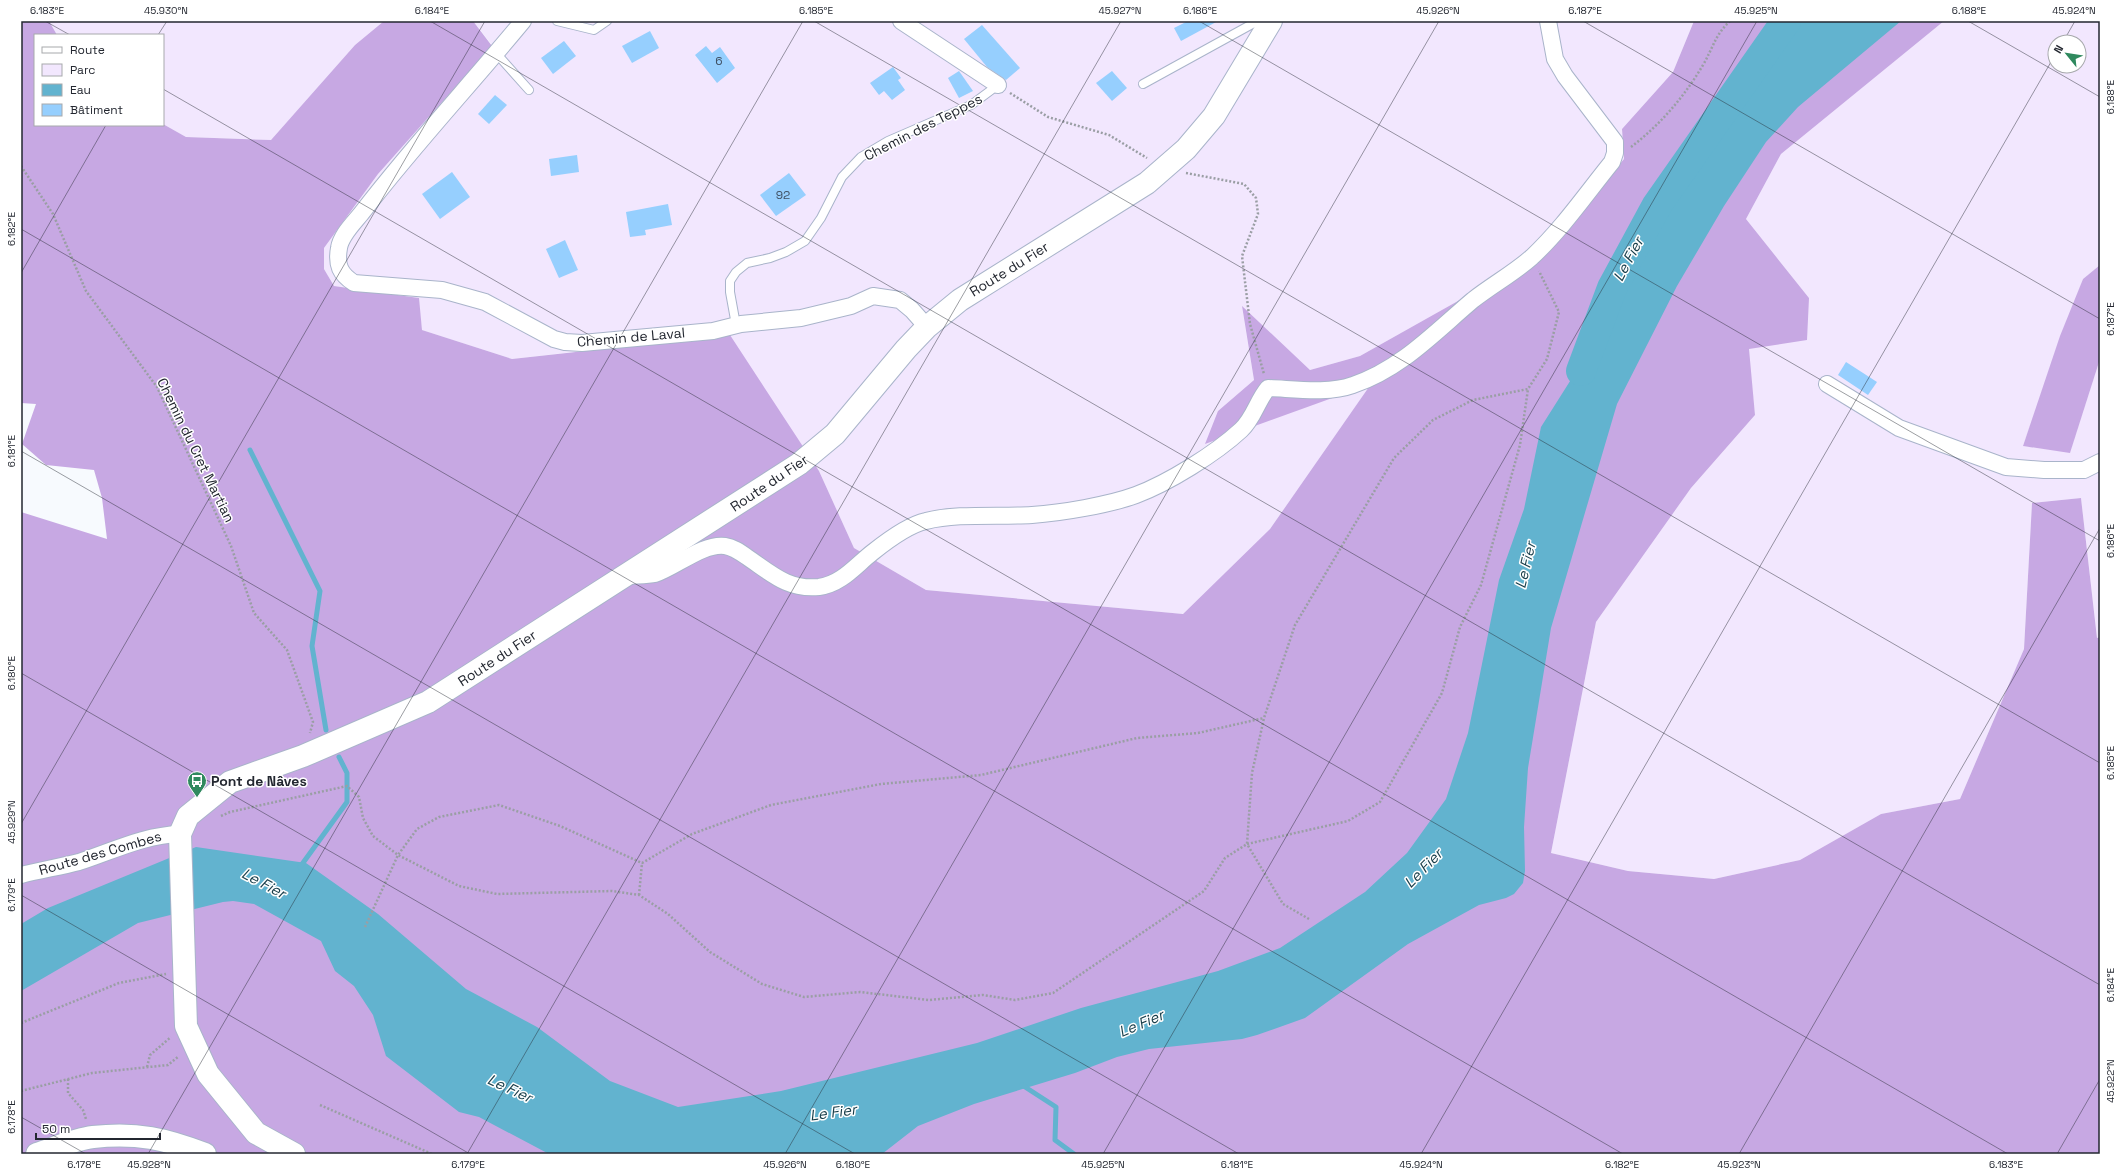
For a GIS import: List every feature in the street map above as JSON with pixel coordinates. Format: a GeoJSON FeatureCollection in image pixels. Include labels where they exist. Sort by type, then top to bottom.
{"type":"FeatureCollection","features":[{"type":"Feature","properties":{"kind":"main road","name":"Route du Fier"},"geometry":{"type":"LineString","coordinates":[[180,834],[188,816],[230,782],[303,756],[428,702],[799,464],[835,434],[906,349],[927,327],[960,300],[1147,183],[1186,149],[1214,116],[1271,22]]}},
{"type":"Feature","properties":{"kind":"main road"},"geometry":{"type":"LineString","coordinates":[[180,834],[184,967],[190,1035],[208,1074],[256,1133],[294,1154]]}},
{"type":"Feature","properties":{"kind":"main road"},"geometry":{"type":"LineString","coordinates":[[37,1154],[92,1137],[148,1136],[173,1142],[205,1154]]}},
{"type":"Feature","properties":{"kind":"street","name":"Chemin de Laval"},"geometry":{"type":"LineString","coordinates":[[523,21],[374,198],[343,238],[339,247],[338,268],[344,276],[354,283],[442,290],[485,302],[554,339],[564,342],[582,343],[713,331],[736,325],[801,318],[851,306],[873,296],[900,300],[912,310],[927,327]]}},
{"type":"Feature","properties":{"kind":"street","name":"Chemin des Teppes"},"geometry":{"type":"LineString","coordinates":[[901,21],[998,86]]}},
{"type":"Feature","properties":{"kind":"street"},"geometry":{"type":"LineString","coordinates":[[625,576],[653,574],[710,547],[724,546],[735,548],[785,583],[800,588],[821,587],[847,575],[872,552],[907,529],[925,521],[944,518],[1034,515],[1106,504],[1136,495],[1162,483],[1210,454],[1242,429],[1257,410],[1268,388],[1333,389],[1352,386],[1388,370],[1427,342],[1474,300],[1532,257],[1557,230],[1614,157],[1615,142],[1565,76],[1555,59],[1548,21]]}},
{"type":"Feature","properties":{"kind":"street"},"geometry":{"type":"LineString","coordinates":[[1827,384],[1899,428],[2006,467],[2044,470],[2084,470],[2100,462]]}},
{"type":"Feature","properties":{"kind":"street","name":"Route des Combes"},"geometry":{"type":"LineString","coordinates":[[21,874],[78,862],[143,839],[162,834],[180,834]]}},
{"type":"Feature","properties":{"kind":"lane"},"geometry":{"type":"LineString","coordinates":[[557,21],[594,30],[607,21]]}},
{"type":"Feature","properties":{"kind":"lane"},"geometry":{"type":"LineString","coordinates":[[1143,84],[1254,23],[1271,22]]}},
{"type":"Feature","properties":{"kind":"lane"},"geometry":{"type":"LineString","coordinates":[[496,53],[529,90]]}},
{"type":"Feature","properties":{"kind":"lane","name":"Chemin des Teppes"},"geometry":{"type":"LineString","coordinates":[[736,325],[730,292],[730,281],[736,272],[747,263],[770,258],[786,252],[805,240],[821,218],[842,177],[861,157],[888,141],[971,105],[998,86]]}},
{"type":"Feature","properties":{"kind":"path"},"geometry":{"type":"LineString","coordinates":[[1614,157],[1664,118],[1682,97],[1704,63],[1719,32],[1730,21]]}},
{"type":"Feature","properties":{"kind":"path","name":"Chemin des Teppes"},"geometry":{"type":"LineString","coordinates":[[998,86],[1048,117],[1109,135],[1164,169],[1244,184],[1256,198],[1258,214],[1242,256],[1250,324],[1268,388]]}},
{"type":"Feature","properties":{"kind":"path","name":"Chemin du Cret Martian"},"geometry":{"type":"LineString","coordinates":[[21,166],[53,214],[86,291],[157,387],[231,546],[254,613],[287,650],[313,722],[303,756]]}},
{"type":"Feature","properties":{"kind":"path"},"geometry":{"type":"LineString","coordinates":[[216,818],[230,812],[347,786],[359,797],[363,818],[373,836],[398,855],[459,886],[497,894],[612,891],[639,895],[668,914],[716,956],[762,984],[804,996],[860,992],[929,1000],[982,995],[1015,1000],[1053,993],[1204,891],[1225,858],[1247,844],[1348,820],[1380,802],[1442,694],[1460,627],[1481,585],[1520,445],[1528,389],[1548,359],[1559,312],[1532,257]]}},
{"type":"Feature","properties":{"kind":"path"},"geometry":{"type":"LineString","coordinates":[[1309,919],[1283,904],[1247,844],[1252,774],[1264,718],[1295,625],[1394,458],[1433,420],[1473,400],[1528,389]]}},
{"type":"Feature","properties":{"kind":"path"},"geometry":{"type":"LineString","coordinates":[[642,863],[692,834],[771,806],[882,784],[981,775],[1137,738],[1198,733],[1264,718]]}},
{"type":"Feature","properties":{"kind":"path"},"geometry":{"type":"LineString","coordinates":[[365,927],[398,855],[417,829],[439,817],[499,805],[560,826],[642,863]]}},
{"type":"Feature","properties":{"kind":"path"},"geometry":{"type":"LineString","coordinates":[[639,895],[642,863]]}},
{"type":"Feature","properties":{"kind":"path"},"geometry":{"type":"LineString","coordinates":[[21,1023],[119,983],[184,967]]}},
{"type":"Feature","properties":{"kind":"path"},"geometry":{"type":"LineString","coordinates":[[147,1067],[150,1055],[190,1035]]}},
{"type":"Feature","properties":{"kind":"path"},"geometry":{"type":"LineString","coordinates":[[21,1091],[92,1073],[168,1065],[190,1035]]}},
{"type":"Feature","properties":{"kind":"path"},"geometry":{"type":"LineString","coordinates":[[68,1079],[68,1093],[83,1110],[92,1137]]}},
{"type":"Feature","properties":{"kind":"path"},"geometry":{"type":"LineString","coordinates":[[320,1105],[432,1154]]}},
{"type":"Feature","properties":{"kind":"green space"},"geometry":{"type":"Polygon","coordinates":[[[49,21],[384,21],[355,45],[271,140],[186,137],[164,125],[164,34],[56,34],[49,21]]]}},
{"type":"Feature","properties":{"kind":"green space"},"geometry":{"type":"Polygon","coordinates":[[[473,21],[1392,21],[1394,23],[1398,21],[1694,21],[1673,72],[1622,129],[1624,159],[1545,252],[1360,356],[1310,370],[1242,307],[1254,380],[1218,411],[1372,383],[1270,529],[1183,614],[926,590],[854,548],[819,471],[652,343],[512,359],[422,330],[418,298],[334,286],[324,269],[324,248],[378,174],[492,45],[473,21]]]}},
{"type":"Feature","properties":{"kind":"green space"},"geometry":{"type":"Polygon","coordinates":[[[1944,21],[2100,21],[2100,265],[2083,279],[2023,446],[2070,452],[2100,359],[2100,637],[2097,638],[2081,498],[2032,503],[2024,649],[1960,799],[1881,814],[1800,860],[1714,879],[1628,871],[1551,853],[1596,622],[1691,488],[1755,415],[1748,349],[1809,298],[1746,219],[1781,154],[1944,21]]]}},
{"type":"Feature","properties":{"kind":"shaded area"},"geometry":{"type":"Polygon","coordinates":[[[21,21],[49,21],[56,34],[34,34],[34,126],[164,126],[164,125],[186,137],[271,140],[355,45],[384,21],[473,21],[492,46],[378,174],[324,248],[324,269],[334,286],[419,298],[422,330],[512,359],[730,335],[819,471],[854,548],[926,590],[1183,614],[1270,529],[1371,384],[1205,444],[1218,411],[1254,380],[1242,306],[1310,370],[1360,356],[1545,252],[1624,159],[1622,129],[1673,72],[1694,21],[1944,21],[1781,154],[1746,219],[1809,298],[1807,340],[1749,349],[1755,415],[1691,488],[1596,622],[1551,853],[1628,871],[1714,879],[1800,860],[1881,814],[1960,799],[2024,649],[2032,503],[2081,498],[2097,638],[2100,637],[2100,1154],[21,1154],[21,512],[107,539],[102,498],[94,470],[46,465],[22,444],[36,404],[21,403],[21,21]]]}},
{"type":"Feature","properties":{"kind":"shaded area"},"geometry":{"type":"Polygon","coordinates":[[[2100,265],[2100,359],[2070,453],[2023,446],[2060,336],[2083,279],[2100,265]]]}},
{"type":"Feature","properties":{"kind":"water"},"geometry":{"type":"Polygon","coordinates":[[[1790,21],[1901,21],[1798,107],[1766,142],[1724,206],[1677,286],[1617,404],[1551,628],[1528,768],[1524,827],[1525,871],[1523,883],[1514,894],[1506,898],[1479,905],[1408,944],[1305,1018],[1242,1039],[1149,1049],[1117,1057],[1075,1073],[974,1104],[918,1126],[882,1154],[549,1154],[479,1117],[459,1112],[386,1056],[373,1015],[354,986],[335,971],[321,941],[254,904],[233,901],[223,902],[138,923],[21,991],[21,924],[48,908],[196,847],[306,863],[378,914],[466,989],[537,1027],[610,1081],[678,1107],[781,1091],[977,1043],[1081,1008],[1218,971],[1280,948],[1365,892],[1407,853],[1446,799],[1468,733],[1499,580],[1524,509],[1541,427],[1584,359],[1614,289],[1659,206],[1730,114],[1790,21]]]}},
{"type":"Feature","properties":{"kind":"building"},"geometry":{"type":"Polygon","coordinates":[[[1188,21],[1218,21],[1181,41],[1174,28],[1188,21]]]}},
{"type":"Feature","properties":{"kind":"building"},"geometry":{"type":"Polygon","coordinates":[[[982,25],[1020,68],[1006,80],[987,67],[964,39],[982,25]]]}},
{"type":"Feature","properties":{"kind":"building"},"geometry":{"type":"Polygon","coordinates":[[[650,31],[659,48],[632,63],[622,46],[650,31]]]}},
{"type":"Feature","properties":{"kind":"building"},"geometry":{"type":"Polygon","coordinates":[[[564,41],[576,56],[553,74],[541,58],[564,41]]]}},
{"type":"Feature","properties":{"kind":"building"},"geometry":{"type":"Polygon","coordinates":[[[706,46],[712,53],[720,47],[735,68],[717,83],[695,55],[706,46]]]}},
{"type":"Feature","properties":{"kind":"building"},"geometry":{"type":"Polygon","coordinates":[[[893,67],[901,78],[898,80],[905,90],[892,100],[884,91],[879,95],[870,83],[893,67]]]}},
{"type":"Feature","properties":{"kind":"building"},"geometry":{"type":"Polygon","coordinates":[[[959,71],[973,91],[959,98],[948,78],[959,71]]]}},
{"type":"Feature","properties":{"kind":"building"},"geometry":{"type":"Polygon","coordinates":[[[1112,71],[1127,88],[1112,101],[1096,83],[1112,71]]]}},
{"type":"Feature","properties":{"kind":"building"},"geometry":{"type":"Polygon","coordinates":[[[495,95],[507,105],[489,124],[478,114],[495,95]]]}},
{"type":"Feature","properties":{"kind":"building"},"geometry":{"type":"Polygon","coordinates":[[[577,155],[579,172],[551,176],[549,159],[577,155]]]}},
{"type":"Feature","properties":{"kind":"building"},"geometry":{"type":"Polygon","coordinates":[[[452,172],[470,197],[440,219],[422,194],[452,172]]]}},
{"type":"Feature","properties":{"kind":"building"},"geometry":{"type":"Polygon","coordinates":[[[789,173],[806,195],[776,216],[760,195],[789,173]]]}},
{"type":"Feature","properties":{"kind":"building"},"geometry":{"type":"Polygon","coordinates":[[[668,204],[672,225],[645,230],[646,235],[630,237],[626,212],[668,204]]]}},
{"type":"Feature","properties":{"kind":"building"},"geometry":{"type":"Polygon","coordinates":[[[565,240],[578,270],[559,278],[546,249],[565,240]]]}},
{"type":"Feature","properties":{"kind":"building"},"geometry":{"type":"Polygon","coordinates":[[[1846,362],[1877,382],[1868,395],[1838,375],[1846,362]]]}},
{"type":"Feature","properties":{"kind":"waterway","name":"Le Fier"},"geometry":{"type":"LineString","coordinates":[[1581,371],[1612,288],[1657,205],[1786,21]]}},
{"type":"Feature","properties":{"kind":"waterway"},"geometry":{"type":"LineString","coordinates":[[250,450],[320,591],[312,646],[326,730]]}},
{"type":"Feature","properties":{"kind":"waterway"},"geometry":{"type":"LineString","coordinates":[[300,867],[347,802],[347,773],[339,757]]}},
{"type":"Feature","properties":{"kind":"waterway"},"geometry":{"type":"LineString","coordinates":[[1022,1085],[1056,1107],[1055,1140],[1074,1154]]}},
{"type":"Feature","properties":{"kind":"place","name":"Pont de Nâves"},"geometry":{"type":"Point","coordinates":[197,798]}}]}
